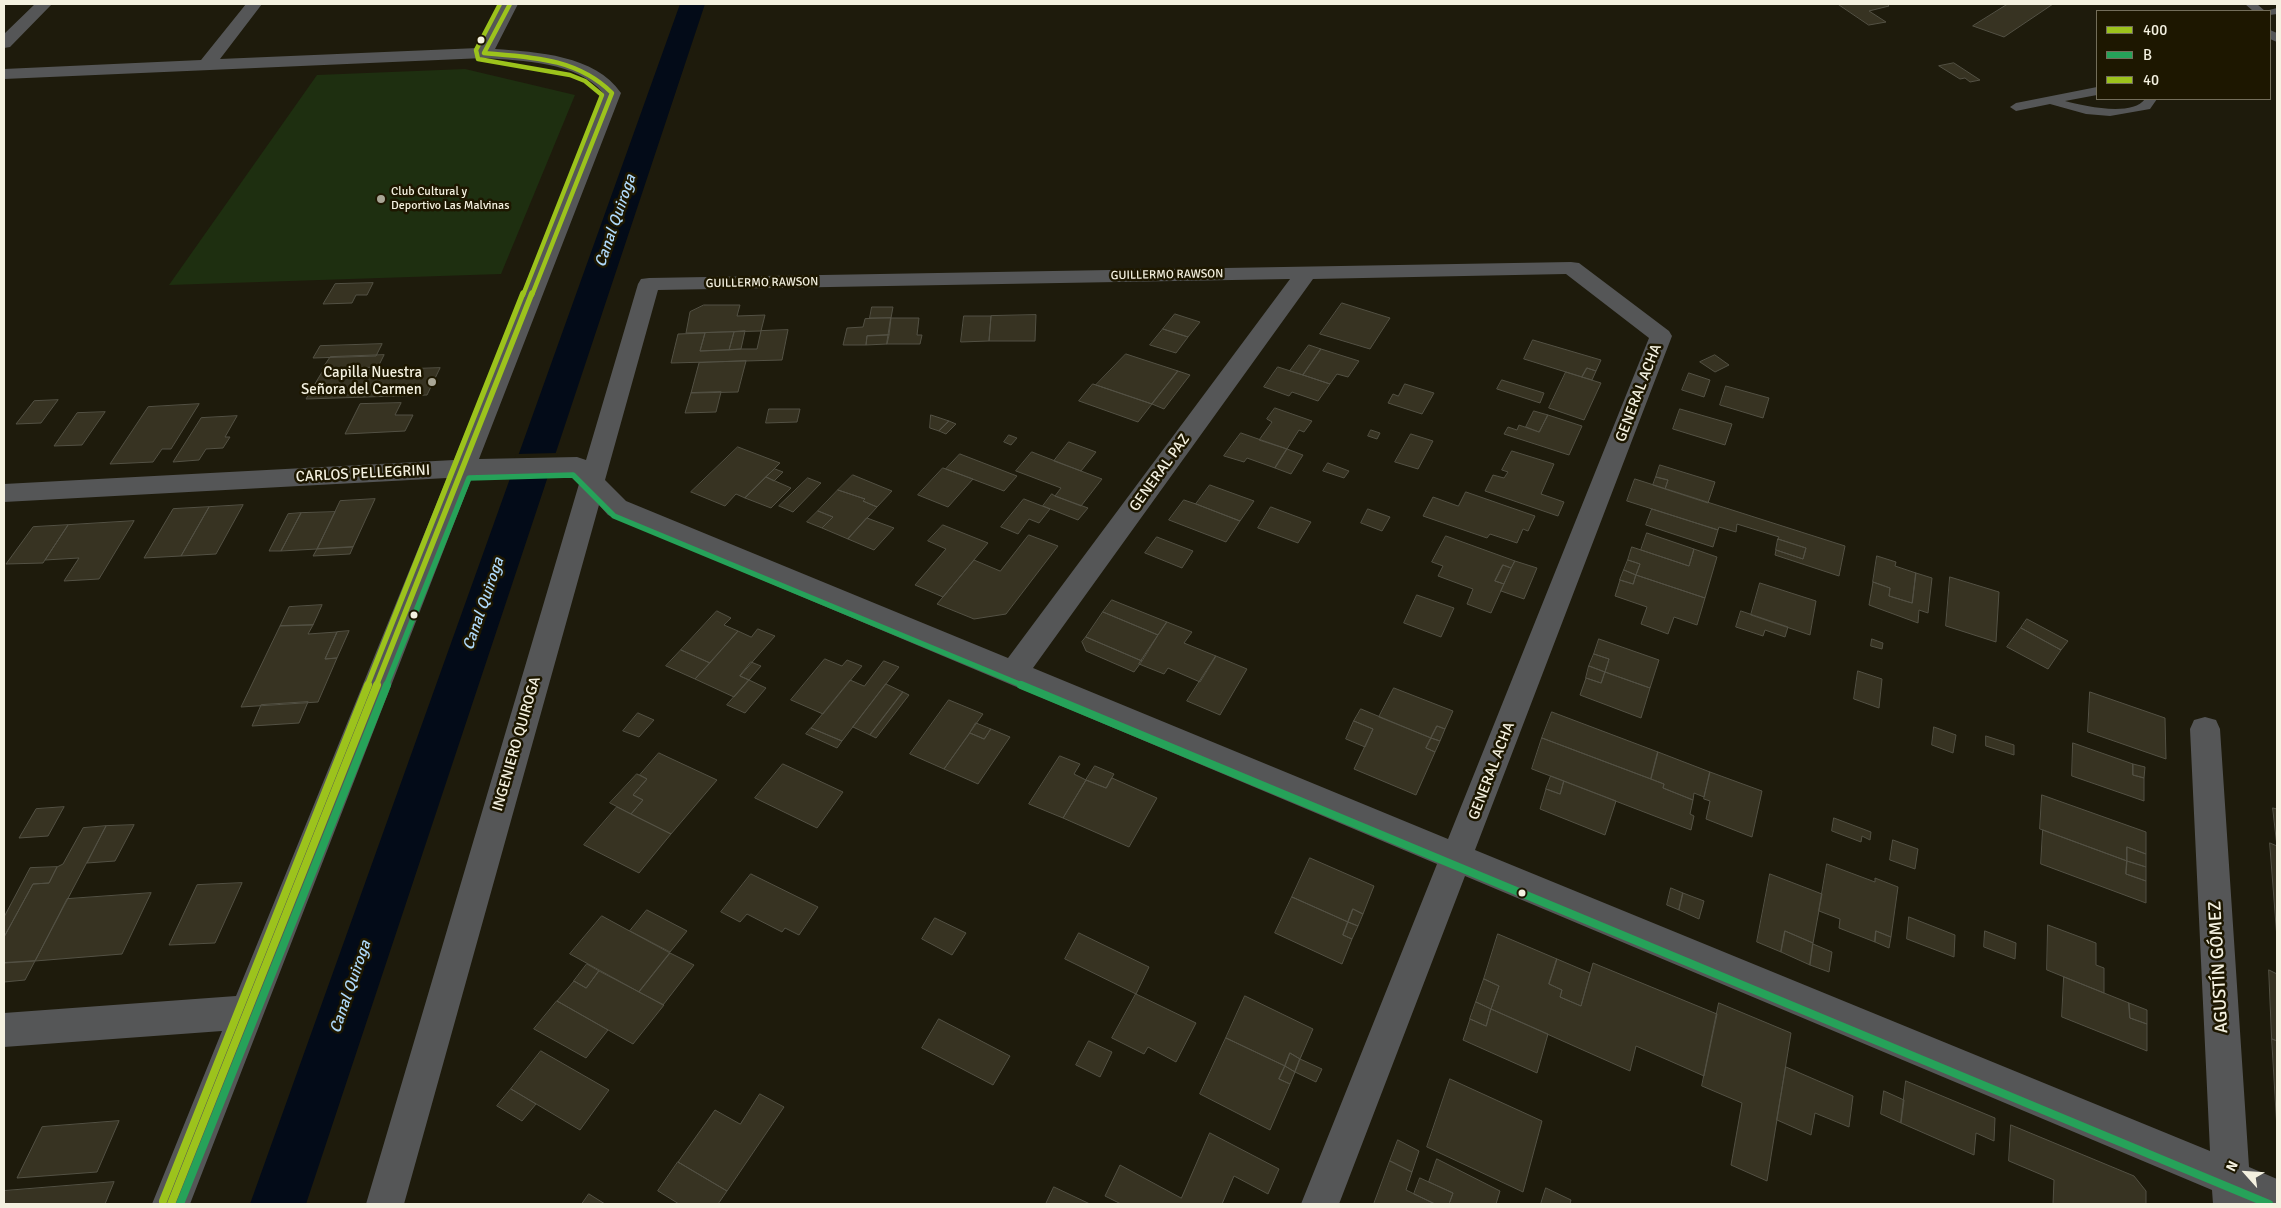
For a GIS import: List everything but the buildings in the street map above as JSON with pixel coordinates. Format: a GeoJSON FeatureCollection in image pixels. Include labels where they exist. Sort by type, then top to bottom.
{"type":"FeatureCollection","features":[{"type":"Feature","properties":{"kind":"street"},"geometry":{"type":"LineString","coordinates":[[4,43],[44,4]]}},
{"type":"Feature","properties":{"kind":"street"},"geometry":{"type":"LineString","coordinates":[[206,65],[254,4]]}},
{"type":"Feature","properties":{"kind":"street"},"geometry":{"type":"LineString","coordinates":[[484,53],[510,4]]}},
{"type":"Feature","properties":{"kind":"street"},"geometry":{"type":"LineString","coordinates":[[4,74],[484,53],[534,59],[585,71],[601,80],[612,93],[171,1204]]}},
{"type":"Feature","properties":{"kind":"street","name":"GUILLERMO RAWSON"},"geometry":{"type":"LineString","coordinates":[[649,284],[1571,268],[1661,336]]}},
{"type":"Feature","properties":{"kind":"street","name":"GENERAL PAZ"},"geometry":{"type":"LineString","coordinates":[[1014,672],[1306,273]]}},
{"type":"Feature","properties":{"kind":"street","name":"INGENIERO QUIROGA"},"geometry":{"type":"LineString","coordinates":[[385,1204],[649,284]]}},
{"type":"Feature","properties":{"kind":"street","name":"GENERAL ACHA"},"geometry":{"type":"LineString","coordinates":[[1320,1204],[1458,857],[1661,336]]}},
{"type":"Feature","properties":{"kind":"street","name":"CARLOS PELLEGRINI"},"geometry":{"type":"LineString","coordinates":[[4,493],[510,466],[577,466],[617,508],[1458,857],[2232,1191],[2277,1198]]}},
{"type":"Feature","properties":{"kind":"street","name":"AGUSTÍN GÓMEZ"},"geometry":{"type":"LineString","coordinates":[[2205,729],[2232,1191]]}},
{"type":"Feature","properties":{"kind":"street"},"geometry":{"type":"LineString","coordinates":[[4,1030],[248,1012]]}},
{"type":"Feature","properties":{"kind":"lane"},"geometry":{"type":"LineString","coordinates":[[2016,107],[2096,91]]}},
{"type":"Feature","properties":{"kind":"lane"},"geometry":{"type":"LineString","coordinates":[[2050,100],[2076,109],[2105,113],[2130,112],[2146,106],[2149,100]]}},
{"type":"Feature","properties":{"kind":"green space","name":"Club Cultural y Deportivo Las Malvinas"},"geometry":{"type":"Polygon","coordinates":[[[465,69],[575,95],[501,274],[169,285],[317,75],[465,69]]]}},
{"type":"Feature","properties":{"kind":"water","name":"Canal Quiroga"},"geometry":{"type":"Polygon","coordinates":[[[680,4],[705,4],[306,1204],[250,1204],[680,4]]]}},
{"type":"Feature","properties":{"kind":"pier"},"geometry":{"type":"Polygon","coordinates":[[[558,453],[550,477],[508,478],[516,454],[558,453]]]}},
{"type":"Feature","properties":{"kind":"transit line","name":"40"},"geometry":{"type":"LineString","coordinates":[[163,1201],[602,95],[585,81],[570,75],[478,59],[476,50],[500,4]]}},
{"type":"Feature","properties":{"kind":"transit line","name":"400"},"geometry":{"type":"LineString","coordinates":[[484,53],[510,4]]}},
{"type":"Feature","properties":{"kind":"transit line","name":"400"},"geometry":{"type":"LineString","coordinates":[[171,1204],[612,93],[600,81],[586,72],[570,66],[536,58],[484,53]]}},
{"type":"Feature","properties":{"kind":"transit line","name":"B"},"geometry":{"type":"LineString","coordinates":[[180,1204],[469,478],[573,475],[614,516],[2269,1204]]}},
{"type":"Feature","properties":{"kind":"place","name":"Club Cultural y Deportivo Las Malvinas"},"geometry":{"type":"Point","coordinates":[381,199]}},
{"type":"Feature","properties":{"kind":"place","name":"Capilla Nuestra Señora del Carmen"},"geometry":{"type":"Point","coordinates":[432,382]}}]}
